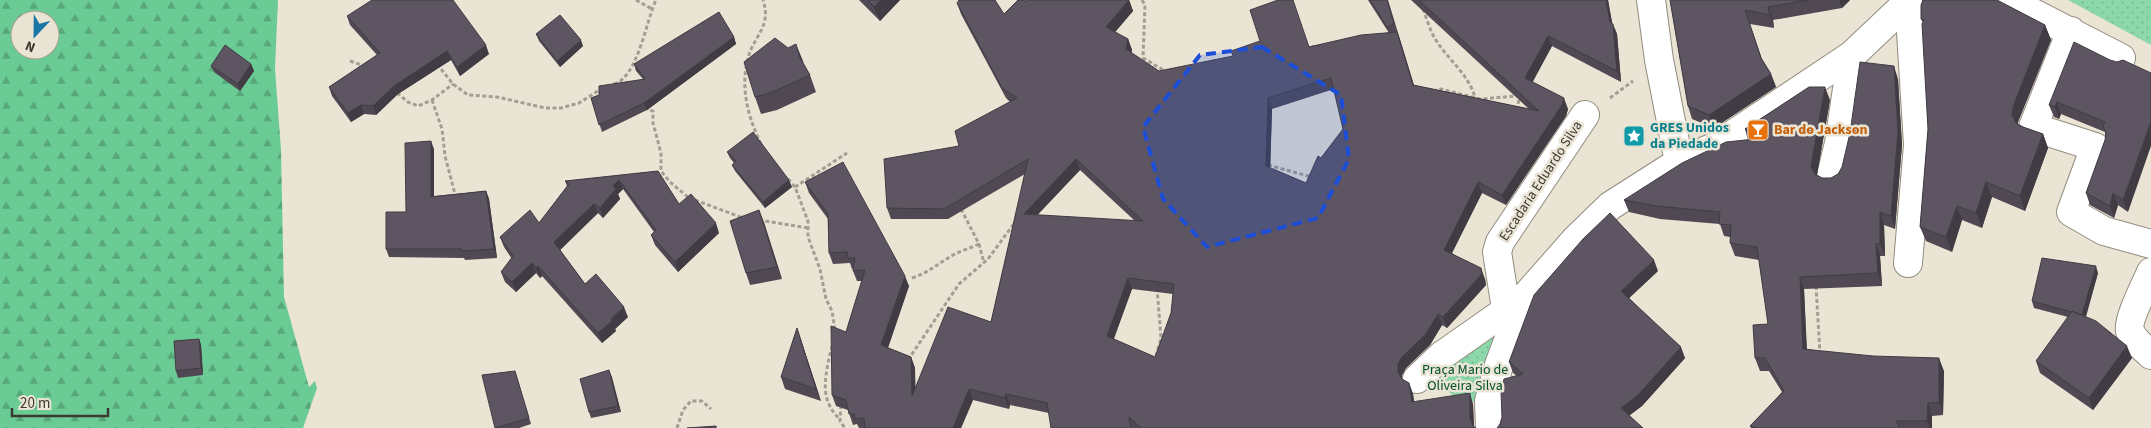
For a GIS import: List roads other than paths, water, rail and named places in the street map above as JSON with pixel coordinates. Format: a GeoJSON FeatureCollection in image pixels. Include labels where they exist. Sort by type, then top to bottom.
{"type":"FeatureCollection","features":[{"type":"Feature","properties":{"kind":"street"},"geometry":{"type":"LineString","coordinates":[[1651,0],[1659,60],[1679,162]]}},
{"type":"Feature","properties":{"kind":"street"},"geometry":{"type":"LineString","coordinates":[[1416,379],[1441,356],[1515,304],[1610,206],[1679,162],[1714,147],[1852,55],[1909,0]]}},
{"type":"Feature","properties":{"kind":"street"},"geometry":{"type":"LineString","coordinates":[[1908,264],[1918,145],[1909,0]]}},
{"type":"Feature","properties":{"kind":"street"},"geometry":{"type":"LineString","coordinates":[[2008,0],[2121,58]]}},
{"type":"Feature","properties":{"kind":"street"},"geometry":{"type":"LineString","coordinates":[[2071,32],[2033,127],[2095,147],[2071,212],[2104,231],[2151,244]]}},
{"type":"Feature","properties":{"kind":"street"},"geometry":{"type":"LineString","coordinates":[[1831,176],[1839,143],[1852,55]]}},
{"type":"Feature","properties":{"kind":"street","name":"Escadaria Eduardo Silva"},"geometry":{"type":"LineString","coordinates":[[1515,304],[1499,262],[1497,252],[1500,242],[1584,114]]}},
{"type":"Feature","properties":{"kind":"street"},"geometry":{"type":"LineString","coordinates":[[2151,272],[2131,320],[2130,330],[2133,336],[2151,355]]}},
{"type":"Feature","properties":{"kind":"street"},"geometry":{"type":"LineString","coordinates":[[1490,428],[1490,401],[1515,304]]}},
{"type":"Feature","properties":{"kind":"place","name":"Bar do Jackson"},"geometry":{"type":"Point","coordinates":[1758,130]}},
{"type":"Feature","properties":{"kind":"place","name":"GRES Unidos da Piedade"},"geometry":{"type":"Point","coordinates":[1634,136]}},
{"type":"Feature","properties":{"kind":"park label","name":"Praça Mario de Oliveira Silva"},"geometry":{"type":"Point","coordinates":[1465,378]}}]}
